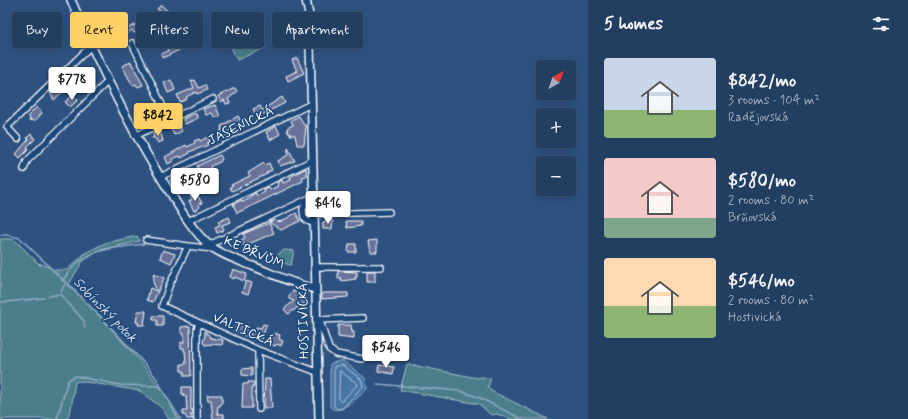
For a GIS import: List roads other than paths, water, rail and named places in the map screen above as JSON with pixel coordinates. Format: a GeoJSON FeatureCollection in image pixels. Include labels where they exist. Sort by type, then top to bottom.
{"type":"FeatureCollection","features":[{"type":"Feature","properties":{"kind":"street","name":"KE BŘVŮM"},"geometry":{"type":"LineString","coordinates":[[71,0],[76,12]]}},
{"type":"Feature","properties":{"kind":"street","name":"HOSTIVICKÁ"},"geometry":{"type":"LineString","coordinates":[[306,0],[309,15],[314,198],[314,267],[318,320],[318,419]]}},
{"type":"Feature","properties":{"kind":"street"},"geometry":{"type":"LineString","coordinates":[[132,43],[169,119]]}},
{"type":"Feature","properties":{"kind":"street"},"geometry":{"type":"LineString","coordinates":[[18,139],[6,127],[89,48]]}},
{"type":"Feature","properties":{"kind":"street","name":"KE BŘVŮM"},"geometry":{"type":"LineString","coordinates":[[92,48],[107,82],[135,136],[188,221],[212,247],[302,286],[315,289]]}},
{"type":"Feature","properties":{"kind":"street"},"geometry":{"type":"LineString","coordinates":[[24,169],[27,161],[107,82]]}},
{"type":"Feature","properties":{"kind":"street"},"geometry":{"type":"LineString","coordinates":[[135,136],[213,99]]}},
{"type":"Feature","properties":{"kind":"street","name":"JASENICKÁ"},"geometry":{"type":"LineString","coordinates":[[160,177],[311,104]]}},
{"type":"Feature","properties":{"kind":"street"},"geometry":{"type":"LineString","coordinates":[[188,221],[313,160]]}},
{"type":"Feature","properties":{"kind":"street"},"geometry":{"type":"LineString","coordinates":[[314,198],[306,203],[303,208],[304,219],[314,223]]}},
{"type":"Feature","properties":{"kind":"street"},"geometry":{"type":"LineString","coordinates":[[146,240],[188,246],[212,247],[314,198]]}},
{"type":"Feature","properties":{"kind":"street"},"geometry":{"type":"LineString","coordinates":[[314,214],[389,212]]}},
{"type":"Feature","properties":{"kind":"street","name":"VALTICKÁ"},"geometry":{"type":"LineString","coordinates":[[188,246],[168,286],[162,306],[258,350],[317,372]]}},
{"type":"Feature","properties":{"kind":"street"},"geometry":{"type":"LineString","coordinates":[[314,267],[381,267]]}},
{"type":"Feature","properties":{"kind":"street"},"geometry":{"type":"LineString","coordinates":[[318,320],[363,318]]}},
{"type":"Feature","properties":{"kind":"street","name":"HOSTIVICKÁ"},"geometry":{"type":"LineString","coordinates":[[318,320],[329,349],[336,354],[362,359]]}},
{"type":"Feature","properties":{"kind":"street"},"geometry":{"type":"LineString","coordinates":[[197,419],[197,330],[199,323]]}},
{"type":"Feature","properties":{"kind":"street"},"geometry":{"type":"LineString","coordinates":[[258,350],[259,409]]}},
{"type":"Feature","properties":{"kind":"water"},"geometry":{"type":"Polygon","coordinates":[[[342,360],[365,378],[367,389],[348,405],[337,410],[330,406],[330,364],[342,360]]]}},
{"type":"Feature","properties":{"kind":"waterway","name":"Sobínský potok"},"geometry":{"type":"LineString","coordinates":[[0,235],[20,238],[100,316],[157,379],[178,419]]}},
{"type":"Feature","properties":{"kind":"waterway"},"geometry":{"type":"LineString","coordinates":[[62,281],[76,264],[99,251],[144,244]]}},
{"type":"Feature","properties":{"kind":"waterway"},"geometry":{"type":"LineString","coordinates":[[49,296],[60,294],[65,284]]}},
{"type":"Feature","properties":{"kind":"waterway"},"geometry":{"type":"LineString","coordinates":[[60,294],[84,321],[85,328]]}},
{"type":"Feature","properties":{"kind":"waterway"},"geometry":{"type":"LineString","coordinates":[[0,302],[44,298]]}},
{"type":"Feature","properties":{"kind":"waterway"},"geometry":{"type":"LineString","coordinates":[[57,419],[68,380],[76,376],[120,385],[160,386]]}},
{"type":"Feature","properties":{"kind":"waterway","name":"Sobínský potok"},"geometry":{"type":"LineString","coordinates":[[377,384],[460,391],[478,397],[522,419]]}}]}
